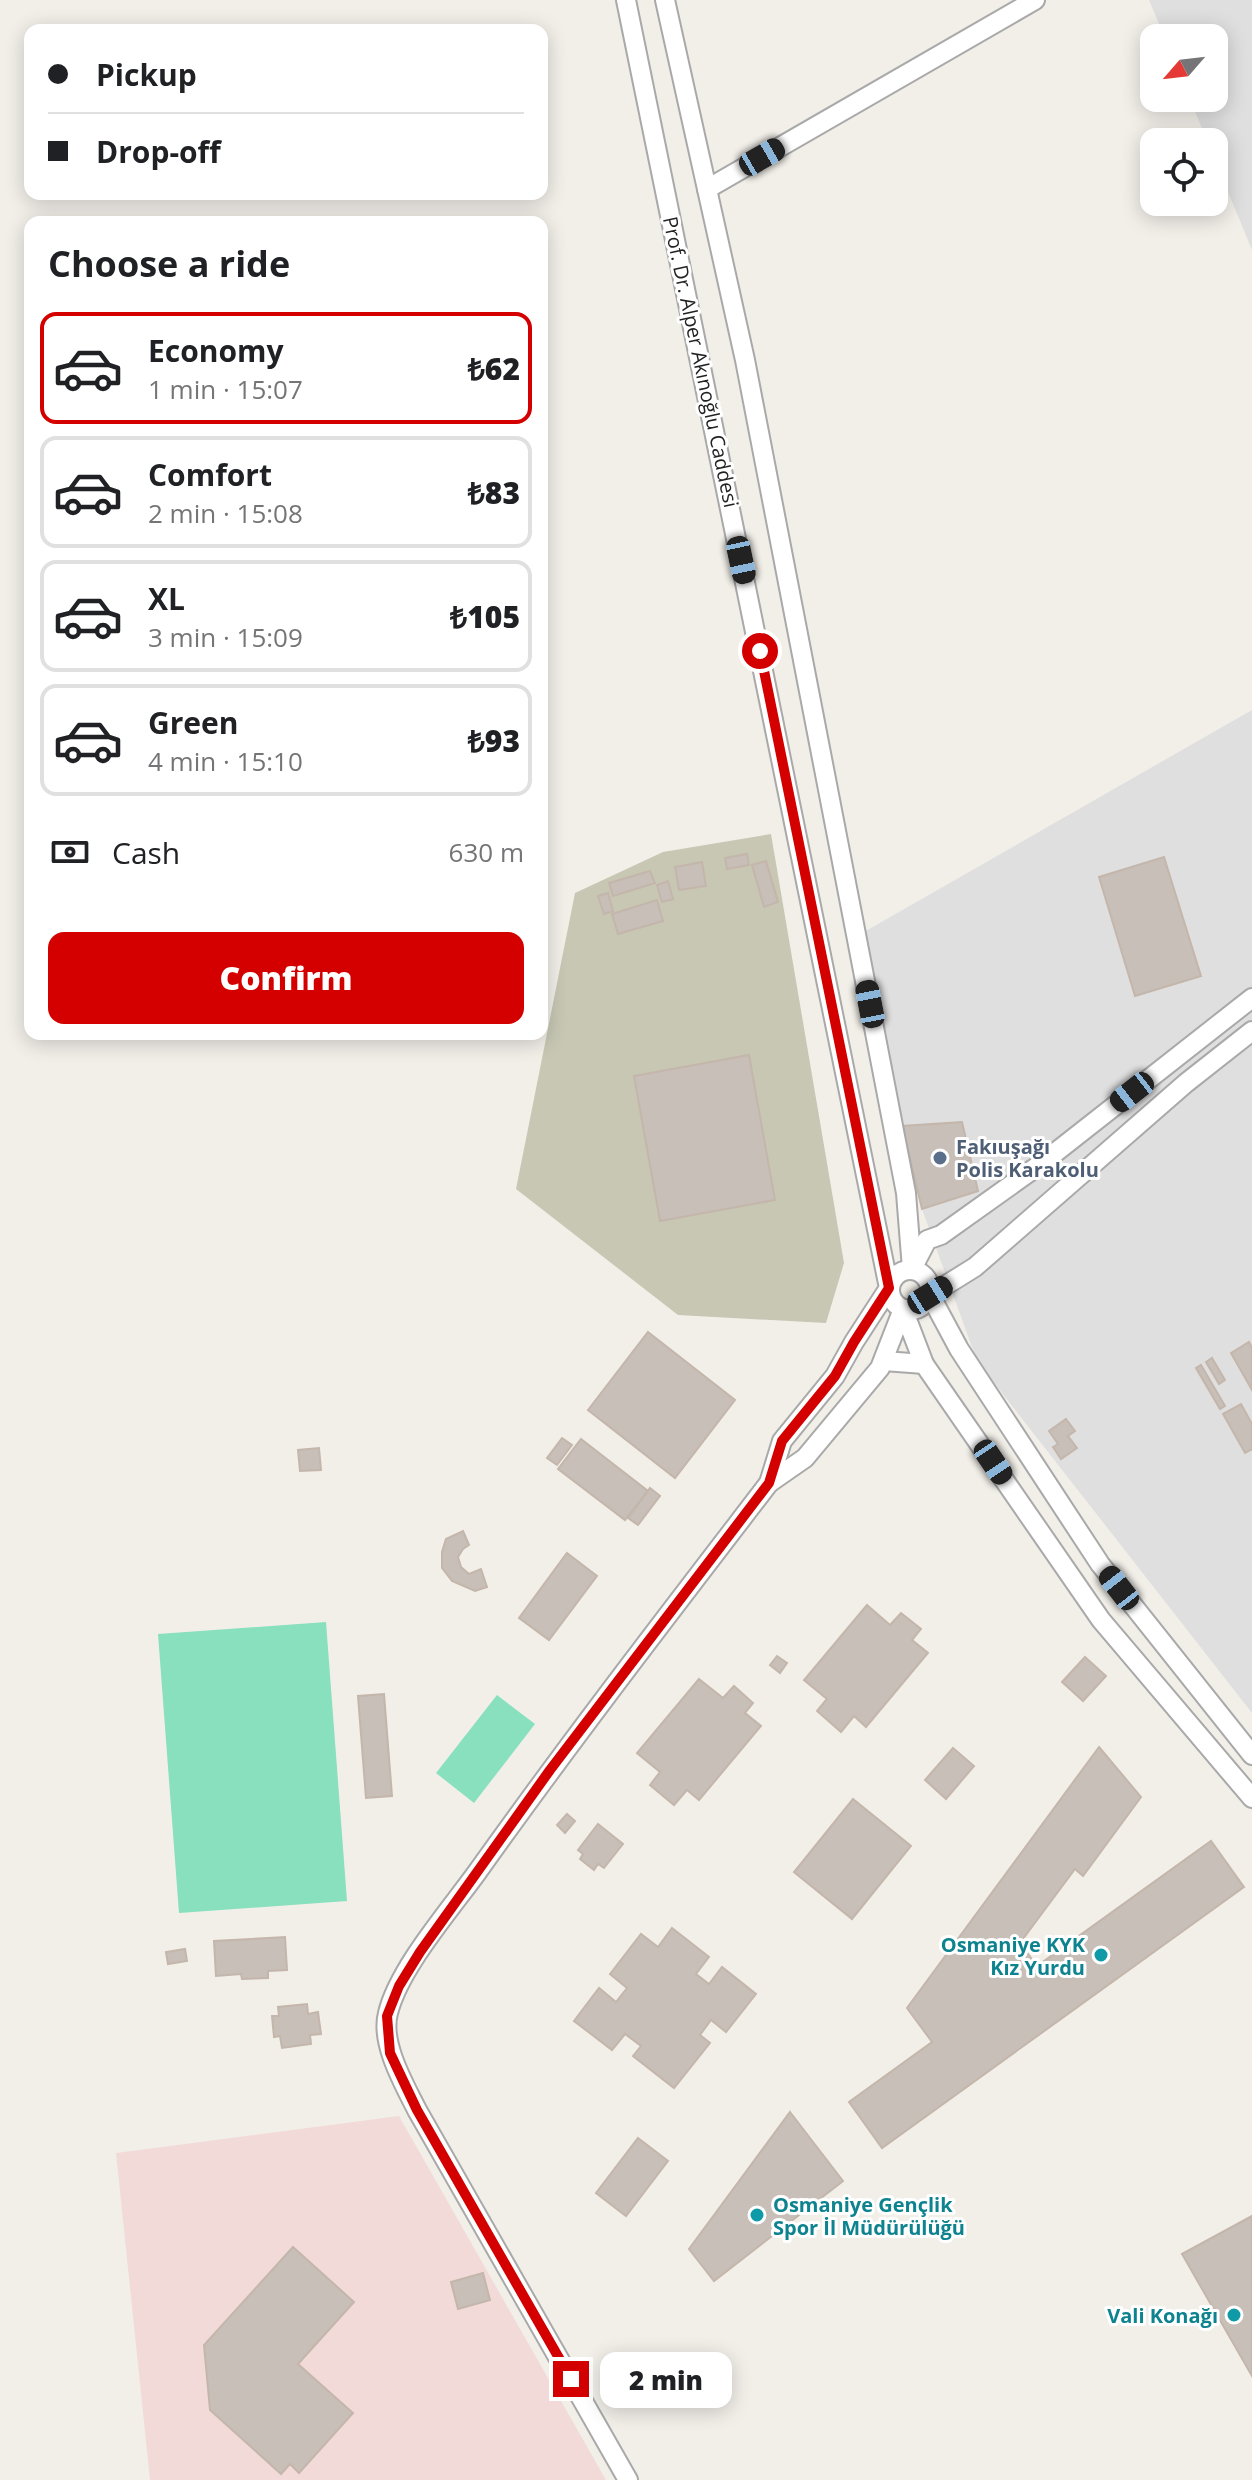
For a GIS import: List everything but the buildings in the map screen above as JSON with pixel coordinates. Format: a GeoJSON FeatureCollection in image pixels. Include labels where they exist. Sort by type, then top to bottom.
{"type":"FeatureCollection","features":[{"type":"Feature","properties":{"kind":"street","name":"Prof. Dr. Alper Akınoğlu Caddesi"},"geometry":{"type":"LineString","coordinates":[[626,0],[889,1288]]}},
{"type":"Feature","properties":{"kind":"street","name":"Prof. Dr. Alper Akınoğlu Caddesi"},"geometry":{"type":"LineString","coordinates":[[665,0],[754,406],[906,1193],[912,1269]]}},
{"type":"Feature","properties":{"kind":"street"},"geometry":{"type":"LineString","coordinates":[[707,189],[1035,0]]}},
{"type":"Feature","properties":{"kind":"street"},"geometry":{"type":"LineString","coordinates":[[912,1269],[927,1240],[941,1235],[1042,1163],[1252,998]]}},
{"type":"Feature","properties":{"kind":"street"},"geometry":{"type":"LineString","coordinates":[[889,1288],[892,1301],[903,1309],[916,1310],[922,1306],[930,1295],[975,1267],[1186,1083],[1252,1031]]}},
{"type":"Feature","properties":{"kind":"street"},"geometry":{"type":"LineString","coordinates":[[909,1220],[916,1232],[927,1240]]}},
{"type":"Feature","properties":{"kind":"street"},"geometry":{"type":"LineString","coordinates":[[769,1483],[782,1441],[835,1376],[895,1276],[912,1269],[924,1276],[930,1295],[959,1349],[1100,1564],[1252,1755]]}},
{"type":"Feature","properties":{"kind":"street"},"geometry":{"type":"LineString","coordinates":[[944,1321],[946,1285]]}},
{"type":"Feature","properties":{"kind":"street"},"geometry":{"type":"LineString","coordinates":[[628,2480],[417,2110],[390,2053],[387,2016],[399,1986],[420,1952],[550,1770],[769,1483],[805,1458],[880,1368],[903,1309]]}},
{"type":"Feature","properties":{"kind":"street"},"geometry":{"type":"LineString","coordinates":[[903,1309],[924,1364],[1101,1620],[1252,1798]]}},
{"type":"Feature","properties":{"kind":"street"},"geometry":{"type":"LineString","coordinates":[[884,1361],[924,1364]]}},
{"type":"Feature","properties":{"kind":"shaded area"},"geometry":{"type":"Polygon","coordinates":[[[1149,0],[1252,0],[1252,250],[1228,192],[1228,128],[1202,128],[1195,112],[1228,112],[1228,24],[1159,24],[1149,0]]]}},
{"type":"Feature","properties":{"kind":"shaded area"},"geometry":{"type":"Polygon","coordinates":[[[1252,710],[1252,1713],[977,1361],[922,1209],[857,936],[1252,710]]]}},
{"type":"Feature","properties":{"kind":"shaded area"},"geometry":{"type":"Polygon","coordinates":[[[771,834],[844,1263],[826,1323],[678,1315],[516,1189],[575,893],[663,852],[771,834]]]}},
{"type":"Feature","properties":{"kind":"shaded area"},"geometry":{"type":"Polygon","coordinates":[[[399,2116],[606,2480],[150,2480],[116,2153],[399,2116]]]}},
{"type":"Feature","properties":{"kind":"green space"},"geometry":{"type":"Polygon","coordinates":[[[326,1622],[347,1901],[179,1913],[158,1634],[326,1622]]]}},
{"type":"Feature","properties":{"kind":"green space"},"geometry":{"type":"Polygon","coordinates":[[[497,1695],[535,1724],[474,1803],[436,1773],[497,1695]]]}},
{"type":"Feature","properties":{"kind":"place","name":"Fakıuşağı Polis Karakolu"},"geometry":{"type":"Point","coordinates":[940,1158]}},
{"type":"Feature","properties":{"kind":"place","name":"Osmaniye KYK Kız Yurdu"},"geometry":{"type":"Point","coordinates":[1101,1955]}},
{"type":"Feature","properties":{"kind":"place","name":"Osmaniye Gençlik Spor İl Müdürülüğü"},"geometry":{"type":"Point","coordinates":[757,2215]}},
{"type":"Feature","properties":{"kind":"place","name":"Vali Konağı"},"geometry":{"type":"Point","coordinates":[1234,2315]}},
{"type":"Feature","properties":{"kind":"route"},"geometry":{"type":"LineString","coordinates":[[571,2379],[417,2110],[390,2053],[387,2016],[399,1986],[420,1952],[550,1770],[769,1483],[782,1441],[835,1376],[889,1288],[760,651]]}}]}
